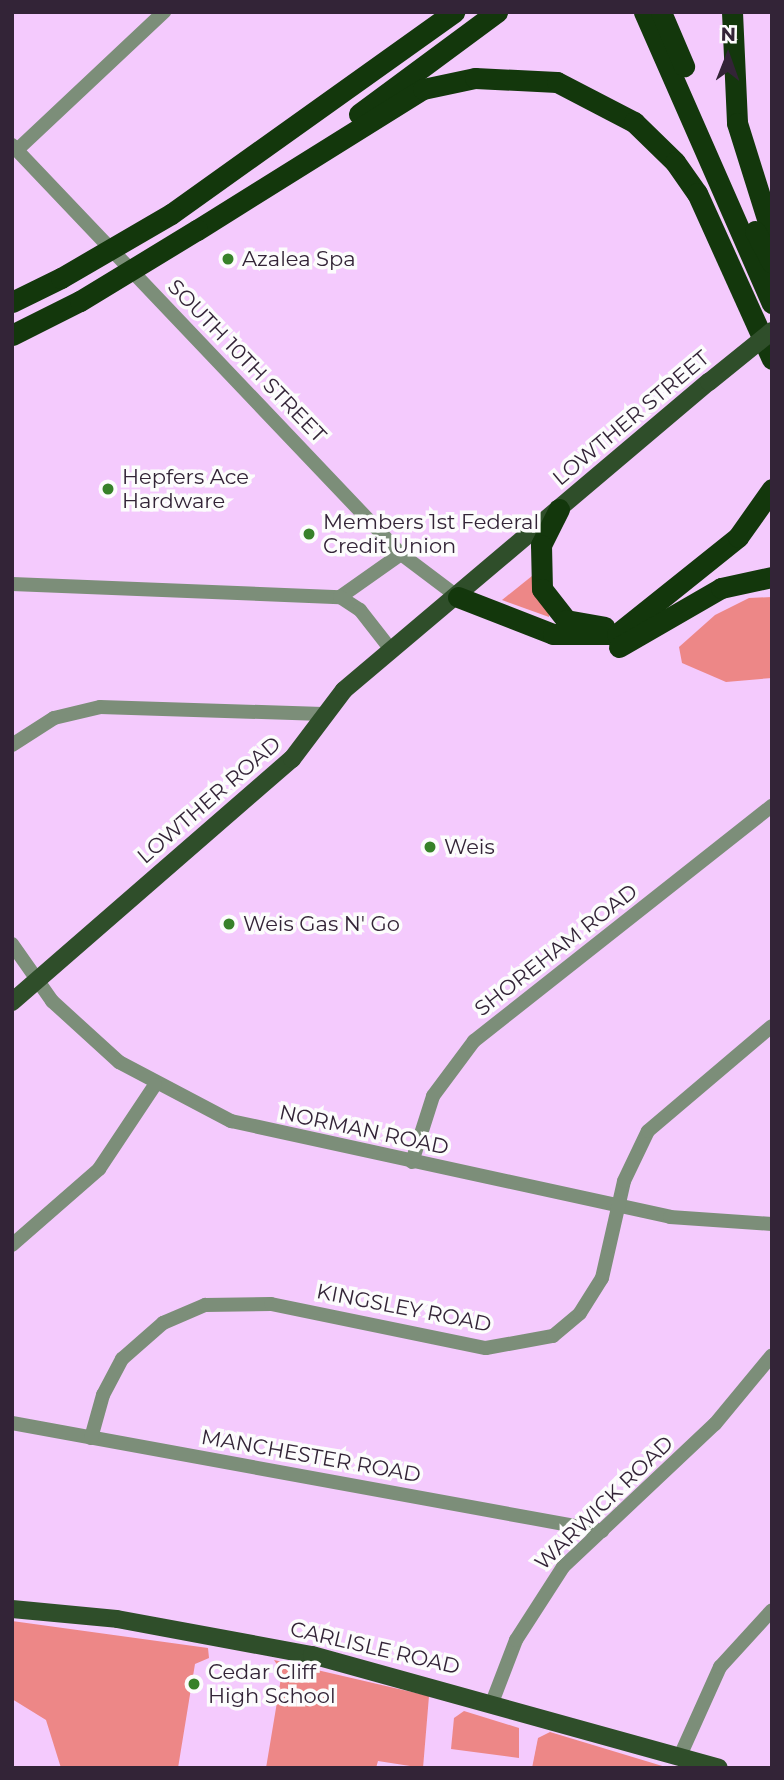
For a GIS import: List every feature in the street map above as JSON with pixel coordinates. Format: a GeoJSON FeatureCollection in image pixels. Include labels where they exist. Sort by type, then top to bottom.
{"type":"FeatureCollection","features":[{"type":"Feature","properties":{"kind":"highway"},"geometry":{"type":"LineString","coordinates":[[12,302],[61,278],[171,214],[454,12]]}},
{"type":"Feature","properties":{"kind":"highway"},"geometry":{"type":"LineString","coordinates":[[219,216],[497,12]]}},
{"type":"Feature","properties":{"kind":"highway"},"geometry":{"type":"LineString","coordinates":[[645,12],[772,303]]}},
{"type":"Feature","properties":{"kind":"highway"},"geometry":{"type":"LineString","coordinates":[[661,12],[772,263]]}},
{"type":"Feature","properties":{"kind":"highway"},"geometry":{"type":"LineString","coordinates":[[732,12],[737,123],[772,235]]}},
{"type":"Feature","properties":{"kind":"highway"},"geometry":{"type":"LineString","coordinates":[[12,335],[80,301],[423,89],[475,78],[557,82],[615,109],[675,162],[696,193],[770,350]]}},
{"type":"Feature","properties":{"kind":"highway"},"geometry":{"type":"LineString","coordinates":[[458,597],[576,639],[617,634],[646,614],[738,537],[772,489]]}},
{"type":"Feature","properties":{"kind":"highway"},"geometry":{"type":"LineString","coordinates":[[559,509],[537,571],[551,606],[591,628],[646,614]]}},
{"type":"Feature","properties":{"kind":"highway"},"geometry":{"type":"LineString","coordinates":[[458,597],[484,621],[556,647],[603,651],[654,631],[721,587],[772,577]]}},
{"type":"Feature","properties":{"kind":"main road","name":"LOWTHER STREET"},"geometry":{"type":"LineString","coordinates":[[458,597],[709,382],[770,350]]}},
{"type":"Feature","properties":{"kind":"main road","name":"LOWTHER ROAD"},"geometry":{"type":"LineString","coordinates":[[12,1002],[292,760],[323,714],[392,651],[458,597]]}},
{"type":"Feature","properties":{"kind":"main road","name":"CARLISLE ROAD"},"geometry":{"type":"LineString","coordinates":[[12,1609],[117,1619],[300,1652],[493,1700],[719,1768]]}},
{"type":"Feature","properties":{"kind":"street"},"geometry":{"type":"LineString","coordinates":[[14,148],[163,12]]}},
{"type":"Feature","properties":{"kind":"street","name":"SOUTH 10TH STREET"},"geometry":{"type":"LineString","coordinates":[[14,148],[401,554],[458,597]]}},
{"type":"Feature","properties":{"kind":"street"},"geometry":{"type":"LineString","coordinates":[[340,597],[401,554]]}},
{"type":"Feature","properties":{"kind":"street"},"geometry":{"type":"LineString","coordinates":[[12,583],[340,597],[360,610],[392,651]]}},
{"type":"Feature","properties":{"kind":"street"},"geometry":{"type":"LineString","coordinates":[[12,745],[54,718],[100,707],[323,714]]}},
{"type":"Feature","properties":{"kind":"street","name":"SHOREHAM ROAD"},"geometry":{"type":"LineString","coordinates":[[412,1162],[433,1096],[474,1041],[772,806]]}},
{"type":"Feature","properties":{"kind":"street","name":"NORMAN ROAD"},"geometry":{"type":"LineString","coordinates":[[12,944],[41,977],[52,1001],[155,1085],[250,1128],[708,1223],[772,1224]]}},
{"type":"Feature","properties":{"kind":"street","name":"KINGSLEY ROAD"},"geometry":{"type":"LineString","coordinates":[[91,1438],[103,1395],[122,1359],[163,1323],[205,1305],[271,1304],[486,1348],[552,1336],[580,1313],[603,1278],[618,1206],[635,1152],[662,1114],[772,1026]]}},
{"type":"Feature","properties":{"kind":"street"},"geometry":{"type":"LineString","coordinates":[[12,1245],[99,1169],[155,1085]]}},
{"type":"Feature","properties":{"kind":"street","name":"WARWICK ROAD"},"geometry":{"type":"LineString","coordinates":[[493,1700],[547,1587],[715,1424],[772,1355]]}},
{"type":"Feature","properties":{"kind":"street","name":"MANCHESTER ROAD"},"geometry":{"type":"LineString","coordinates":[[12,1423],[602,1531]]}},
{"type":"Feature","properties":{"kind":"street"},"geometry":{"type":"LineString","coordinates":[[680,1756],[720,1667],[772,1610]]}},
{"type":"Feature","properties":{"kind":"shaded area"},"geometry":{"type":"Polygon","coordinates":[[[532,576],[549,615],[549,617],[502,600],[532,576]]]}},
{"type":"Feature","properties":{"kind":"shaded area"},"geometry":{"type":"Polygon","coordinates":[[[772,597],[772,678],[726,682],[682,663],[679,647],[715,615],[749,598],[772,597]]]}},
{"type":"Feature","properties":{"kind":"shaded area"},"geometry":{"type":"Polygon","coordinates":[[[12,1621],[208,1648],[209,1658],[195,1664],[178,1768],[61,1768],[46,1720],[12,1699],[12,1621]]]}},
{"type":"Feature","properties":{"kind":"shaded area"},"geometry":{"type":"Polygon","coordinates":[[[274,1660],[429,1696],[423,1768],[378,1761],[376,1768],[266,1768],[282,1672],[274,1660]]]}},
{"type":"Feature","properties":{"kind":"shaded area"},"geometry":{"type":"Polygon","coordinates":[[[464,1711],[519,1728],[519,1758],[451,1749],[454,1718],[464,1711]]]}},
{"type":"Feature","properties":{"kind":"shaded area"},"geometry":{"type":"Polygon","coordinates":[[[550,1732],[669,1768],[532,1768],[538,1738],[550,1732]]]}},
{"type":"Feature","properties":{"kind":"place","name":"Azalea Spa"},"geometry":{"type":"Point","coordinates":[228,259]}},
{"type":"Feature","properties":{"kind":"place","name":"Hepfers Ace Hardware"},"geometry":{"type":"Point","coordinates":[108,489]}},
{"type":"Feature","properties":{"kind":"place","name":"Members 1st Federal Credit Union"},"geometry":{"type":"Point","coordinates":[309,534]}},
{"type":"Feature","properties":{"kind":"place","name":"Weis"},"geometry":{"type":"Point","coordinates":[430,847]}},
{"type":"Feature","properties":{"kind":"place","name":"Weis Gas N' Go"},"geometry":{"type":"Point","coordinates":[229,924]}},
{"type":"Feature","properties":{"kind":"place","name":"Cedar Cliff High School"},"geometry":{"type":"Point","coordinates":[194,1684]}}]}
